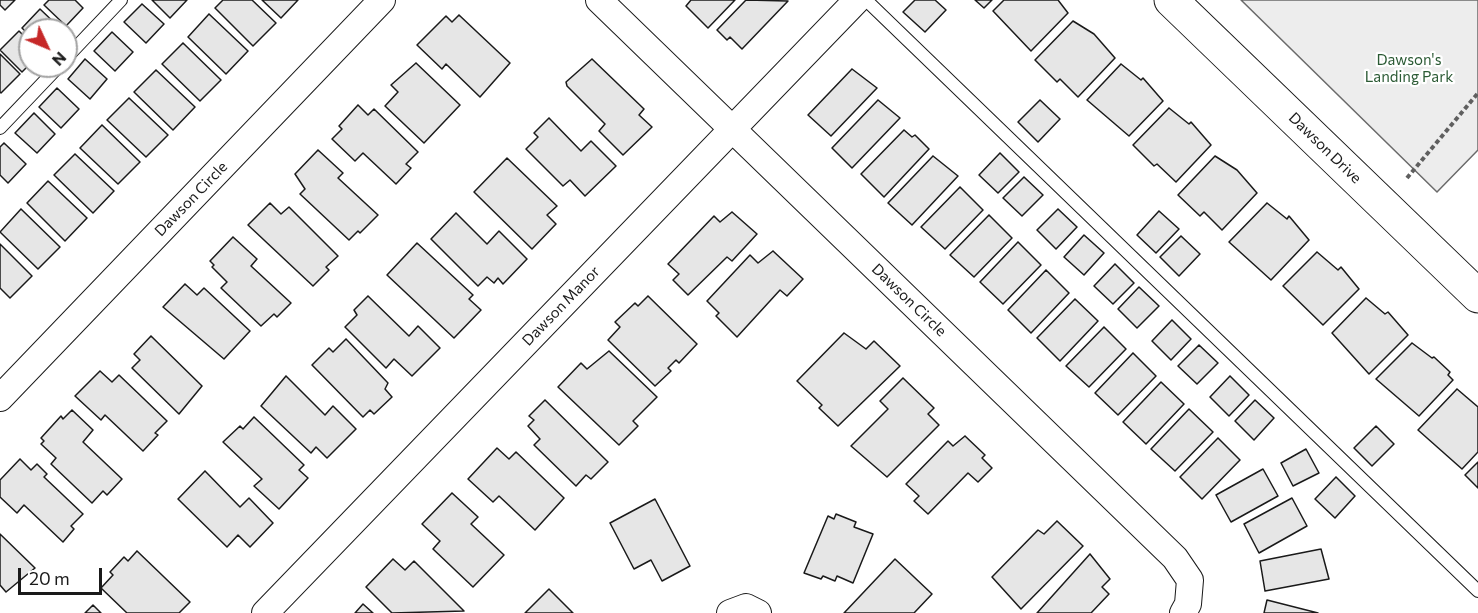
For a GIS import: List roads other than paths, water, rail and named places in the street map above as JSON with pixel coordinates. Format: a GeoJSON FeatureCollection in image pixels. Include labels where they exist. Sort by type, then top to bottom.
{"type":"FeatureCollection","features":[{"type":"Feature","properties":{"kind":"street","name":"Dawson Circle"},"geometry":{"type":"LineString","coordinates":[[0,398],[382,0]]}},
{"type":"Feature","properties":{"kind":"street","name":"Dawson Circle"},"geometry":{"type":"LineString","coordinates":[[599,0],[1175,558],[1190,580],[1188,604],[1183,613]]}},
{"type":"Feature","properties":{"kind":"street","name":"Dawson Manor"},"geometry":{"type":"LineString","coordinates":[[265,613],[857,0]]}},
{"type":"Feature","properties":{"kind":"street","name":"Dawson Drive"},"geometry":{"type":"LineString","coordinates":[[1172,0],[1478,296]]}},
{"type":"Feature","properties":{"kind":"street"},"geometry":{"type":"LineString","coordinates":[[730,613],[747,607],[758,613]]}},
{"type":"Feature","properties":{"kind":"lane"},"geometry":{"type":"LineString","coordinates":[[78,45],[121,0]]}},
{"type":"Feature","properties":{"kind":"lane"},"geometry":{"type":"LineString","coordinates":[[866,0],[1478,591]]}},
{"type":"Feature","properties":{"kind":"lane"},"geometry":{"type":"LineString","coordinates":[[0,128],[48,78]]}},
{"type":"Feature","properties":{"kind":"park label","name":"Dawson's Landing Park"},"geometry":{"type":"Point","coordinates":[1409,68]}}]}
